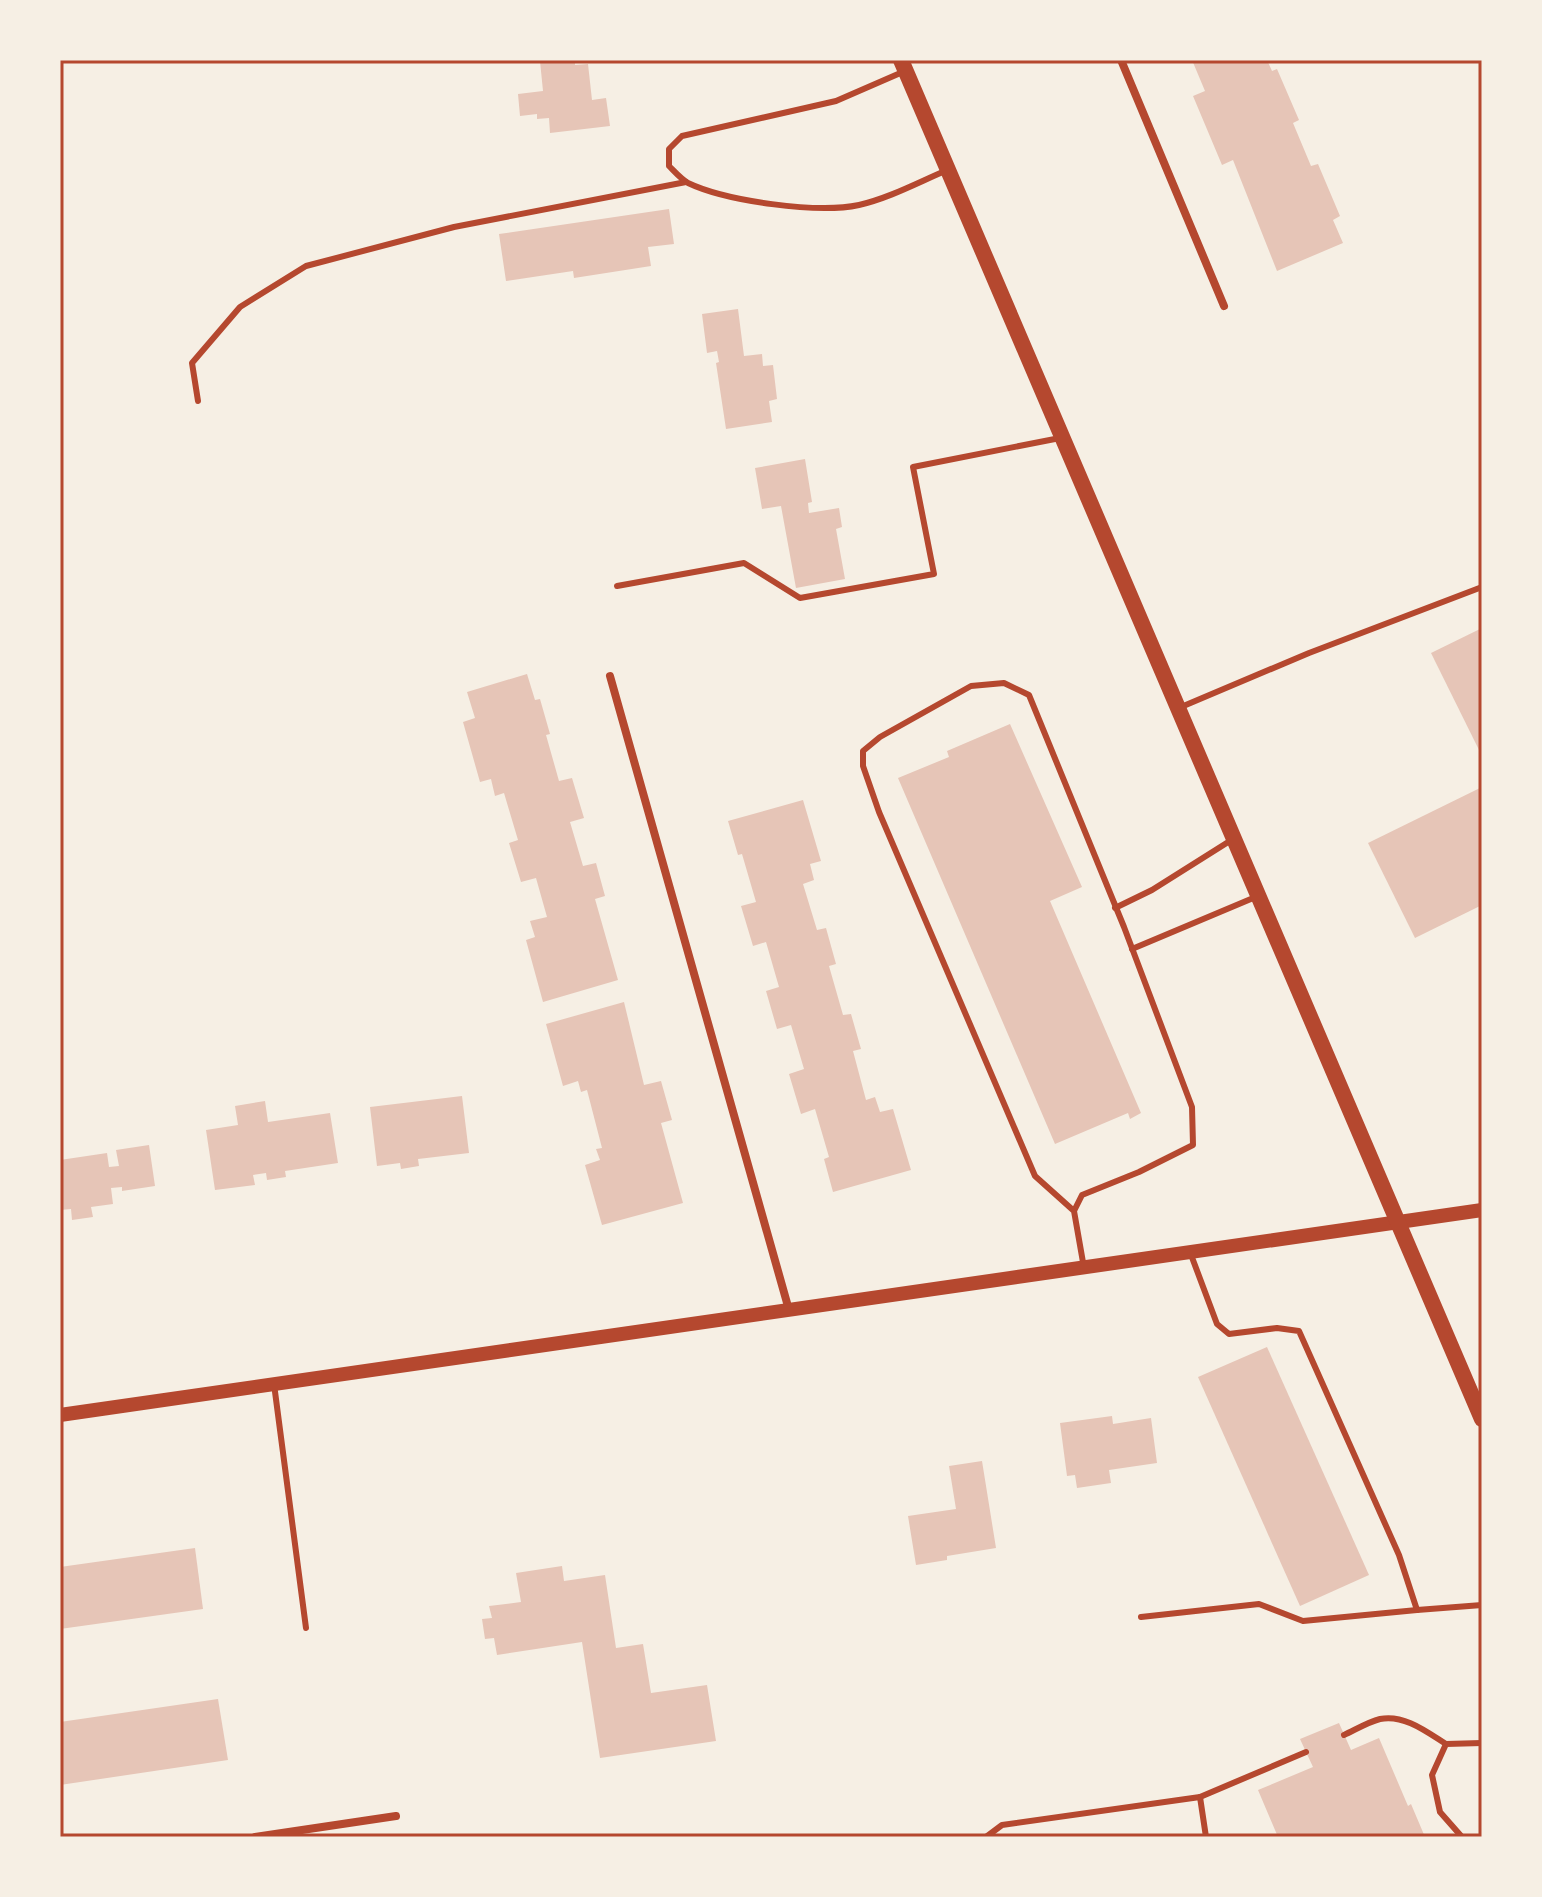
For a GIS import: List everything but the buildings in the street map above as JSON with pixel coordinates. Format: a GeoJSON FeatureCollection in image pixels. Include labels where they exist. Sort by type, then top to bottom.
{"type":"FeatureCollection","features":[{"type":"Feature","properties":{"kind":"main road"},"geometry":{"type":"LineString","coordinates":[[904,65],[1482,1419]]}},
{"type":"Feature","properties":{"kind":"street"},"geometry":{"type":"LineString","coordinates":[[1121,60],[1224,306]]}},
{"type":"Feature","properties":{"kind":"street"},"geometry":{"type":"LineString","coordinates":[[610,676],[789,1310]]}},
{"type":"Feature","properties":{"kind":"street"},"geometry":{"type":"LineString","coordinates":[[60,1415],[1482,1210]]}},
{"type":"Feature","properties":{"kind":"street"},"geometry":{"type":"LineString","coordinates":[[255,1837],[396,1816]]}},
{"type":"Feature","properties":{"kind":"lane"},"geometry":{"type":"LineString","coordinates":[[686,182],[669,166],[669,149],[682,136],[836,101],[904,65]]}},
{"type":"Feature","properties":{"kind":"lane"},"geometry":{"type":"LineString","coordinates":[[198,401],[192,363],[240,307],[306,266],[454,227],[686,182],[770,204],[854,206],[879,200],[949,169]]}},
{"type":"Feature","properties":{"kind":"lane"},"geometry":{"type":"LineString","coordinates":[[617,586],[744,563],[800,598],[934,574],[913,467],[1063,437]]}},
{"type":"Feature","properties":{"kind":"lane"},"geometry":{"type":"LineString","coordinates":[[1179,708],[1309,653],[1482,587]]}},
{"type":"Feature","properties":{"kind":"lane"},"geometry":{"type":"LineString","coordinates":[[1074,1211],[1035,1176],[879,812],[863,766],[863,751],[880,737],[971,686],[1004,683],[1029,695],[1192,1107],[1193,1145],[1139,1172],[1082,1195],[1074,1211],[1084,1268]]}},
{"type":"Feature","properties":{"kind":"lane"},"geometry":{"type":"LineString","coordinates":[[1115,908],[1152,890],[1234,838]]}},
{"type":"Feature","properties":{"kind":"lane"},"geometry":{"type":"LineString","coordinates":[[1132,949],[1259,896]]}},
{"type":"Feature","properties":{"kind":"lane"},"geometry":{"type":"LineString","coordinates":[[1190,1252],[1217,1324],[1229,1334],[1277,1328],[1299,1331],[1399,1555],[1417,1610]]}},
{"type":"Feature","properties":{"kind":"lane"},"geometry":{"type":"LineString","coordinates":[[274,1384],[306,1628]]}},
{"type":"Feature","properties":{"kind":"lane"},"geometry":{"type":"LineString","coordinates":[[1141,1617],[1259,1604],[1303,1621],[1482,1605]]}},
{"type":"Feature","properties":{"kind":"lane"},"geometry":{"type":"LineString","coordinates":[[1344,1735],[1380,1719],[1397,1719],[1420,1727],[1446,1744],[1482,1743]]}},
{"type":"Feature","properties":{"kind":"lane"},"geometry":{"type":"LineString","coordinates":[[1446,1744],[1432,1775],[1440,1812],[1462,1837]]}},
{"type":"Feature","properties":{"kind":"lane"},"geometry":{"type":"LineString","coordinates":[[986,1837],[1002,1825],[1200,1797],[1306,1752]]}},
{"type":"Feature","properties":{"kind":"lane"},"geometry":{"type":"LineString","coordinates":[[1200,1797],[1206,1837]]}}]}
